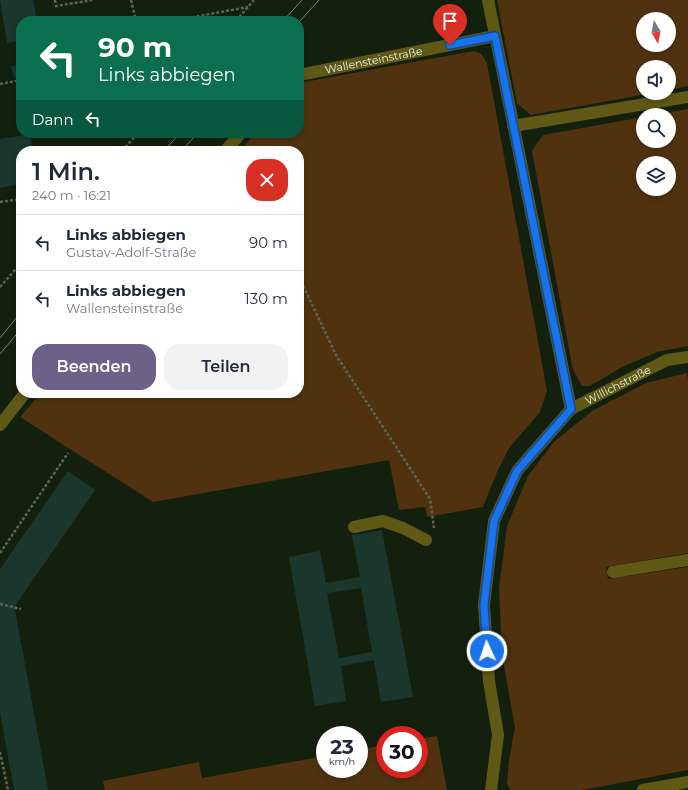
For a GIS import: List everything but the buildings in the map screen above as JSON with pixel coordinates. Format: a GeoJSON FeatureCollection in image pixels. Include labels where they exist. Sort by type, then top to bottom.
{"type":"FeatureCollection","features":[{"type":"Feature","properties":{"kind":"street"},"geometry":{"type":"LineString","coordinates":[[488,0],[571,409]]}},
{"type":"Feature","properties":{"kind":"street","name":"Wallensteinstraße"},"geometry":{"type":"LineString","coordinates":[[304,74],[495,36]]}},
{"type":"Feature","properties":{"kind":"street"},"geometry":{"type":"LineString","coordinates":[[513,126],[688,97]]}},
{"type":"Feature","properties":{"kind":"street"},"geometry":{"type":"LineString","coordinates":[[229,146],[237,138]]}},
{"type":"Feature","properties":{"kind":"street","name":"Willichstraße"},"geometry":{"type":"LineString","coordinates":[[491,790],[498,735],[489,681],[484,605],[494,521],[517,471],[571,409],[667,360],[688,357]]}},
{"type":"Feature","properties":{"kind":"street"},"geometry":{"type":"LineString","coordinates":[[0,425],[21,398]]}},
{"type":"Feature","properties":{"kind":"street"},"geometry":{"type":"LineString","coordinates":[[354,527],[383,521],[403,528],[426,540]]}},
{"type":"Feature","properties":{"kind":"street"},"geometry":{"type":"LineString","coordinates":[[613,572],[688,560]]}},
{"type":"Feature","properties":{"kind":"street"},"geometry":{"type":"LineString","coordinates":[[644,790],[682,785]]}},
{"type":"Feature","properties":{"kind":"path"},"geometry":{"type":"LineString","coordinates":[[55,0],[56,6],[93,0]]}},
{"type":"Feature","properties":{"kind":"path"},"geometry":{"type":"LineString","coordinates":[[131,0],[135,16]]}},
{"type":"Feature","properties":{"kind":"path"},"geometry":{"type":"LineString","coordinates":[[240,16],[254,0]]}},
{"type":"Feature","properties":{"kind":"path"},"geometry":{"type":"LineString","coordinates":[[199,16],[248,7]]}},
{"type":"Feature","properties":{"kind":"path"},"geometry":{"type":"LineString","coordinates":[[0,84],[16,81]]}},
{"type":"Feature","properties":{"kind":"path"},"geometry":{"type":"LineString","coordinates":[[126,146],[134,138]]}},
{"type":"Feature","properties":{"kind":"path"},"geometry":{"type":"LineString","coordinates":[[0,202],[16,200]]}},
{"type":"Feature","properties":{"kind":"path"},"geometry":{"type":"LineString","coordinates":[[0,287],[16,269]]}},
{"type":"Feature","properties":{"kind":"path"},"geometry":{"type":"LineString","coordinates":[[304,287],[336,354],[430,498],[435,530]]}},
{"type":"Feature","properties":{"kind":"path"},"geometry":{"type":"LineString","coordinates":[[0,552],[68,453]]}},
{"type":"Feature","properties":{"kind":"path"},"geometry":{"type":"LineString","coordinates":[[0,604],[21,609]]}},
{"type":"Feature","properties":{"kind":"path"},"geometry":{"type":"LineString","coordinates":[[0,752],[8,790]]}},
{"type":"Feature","properties":{"kind":"shaded area"},"geometry":{"type":"Polygon","coordinates":[[[497,0],[688,0],[688,86],[676,89],[676,60],[636,60],[636,96],[531,115],[517,103],[497,0]]]}},
{"type":"Feature","properties":{"kind":"shaded area"},"geometry":{"type":"Polygon","coordinates":[[[474,51],[481,54],[487,63],[547,391],[540,412],[509,448],[497,472],[483,507],[427,517],[425,507],[399,510],[389,460],[153,502],[20,417],[37,398],[304,398],[304,146],[244,146],[251,138],[304,138],[304,82],[474,51]]]}},
{"type":"Feature","properties":{"kind":"shaded area"},"geometry":{"type":"Polygon","coordinates":[[[688,109],[688,346],[657,352],[620,368],[590,386],[582,386],[573,370],[532,151],[543,135],[636,118],[636,148],[676,148],[676,111],[688,109]]]}},
{"type":"Feature","properties":{"kind":"shaded area"},"geometry":{"type":"Polygon","coordinates":[[[687,373],[688,553],[606,567],[608,579],[688,567],[688,770],[582,790],[510,790],[507,784],[509,760],[515,727],[502,655],[499,588],[507,526],[528,476],[554,442],[592,411],[646,383],[687,373]]]}},
{"type":"Feature","properties":{"kind":"shaded area"},"geometry":{"type":"Polygon","coordinates":[[[437,736],[447,790],[105,790],[103,781],[199,762],[202,778],[316,758],[316,778],[368,778],[368,748],[376,747],[376,778],[428,778],[428,738],[437,736]]]}},
{"type":"Feature","properties":{"kind":"tram line"},"geometry":{"type":"LineString","coordinates":[[288,16],[302,0]]}},
{"type":"Feature","properties":{"kind":"tram line"},"geometry":{"type":"LineString","coordinates":[[304,16],[319,0]]}},
{"type":"Feature","properties":{"kind":"tram line"},"geometry":{"type":"LineString","coordinates":[[168,146],[176,138]]}},
{"type":"Feature","properties":{"kind":"tram line"},"geometry":{"type":"LineString","coordinates":[[186,146],[193,138]]}},
{"type":"Feature","properties":{"kind":"tram line"},"geometry":{"type":"LineString","coordinates":[[0,338],[16,318]]}},
{"type":"Feature","properties":{"kind":"tram line"},"geometry":{"type":"LineString","coordinates":[[0,354],[16,335]]}},
{"type":"Feature","properties":{"kind":"route"},"geometry":{"type":"LineString","coordinates":[[450,45],[495,36],[571,409],[517,471],[494,521],[484,605],[487,651]]}}]}
